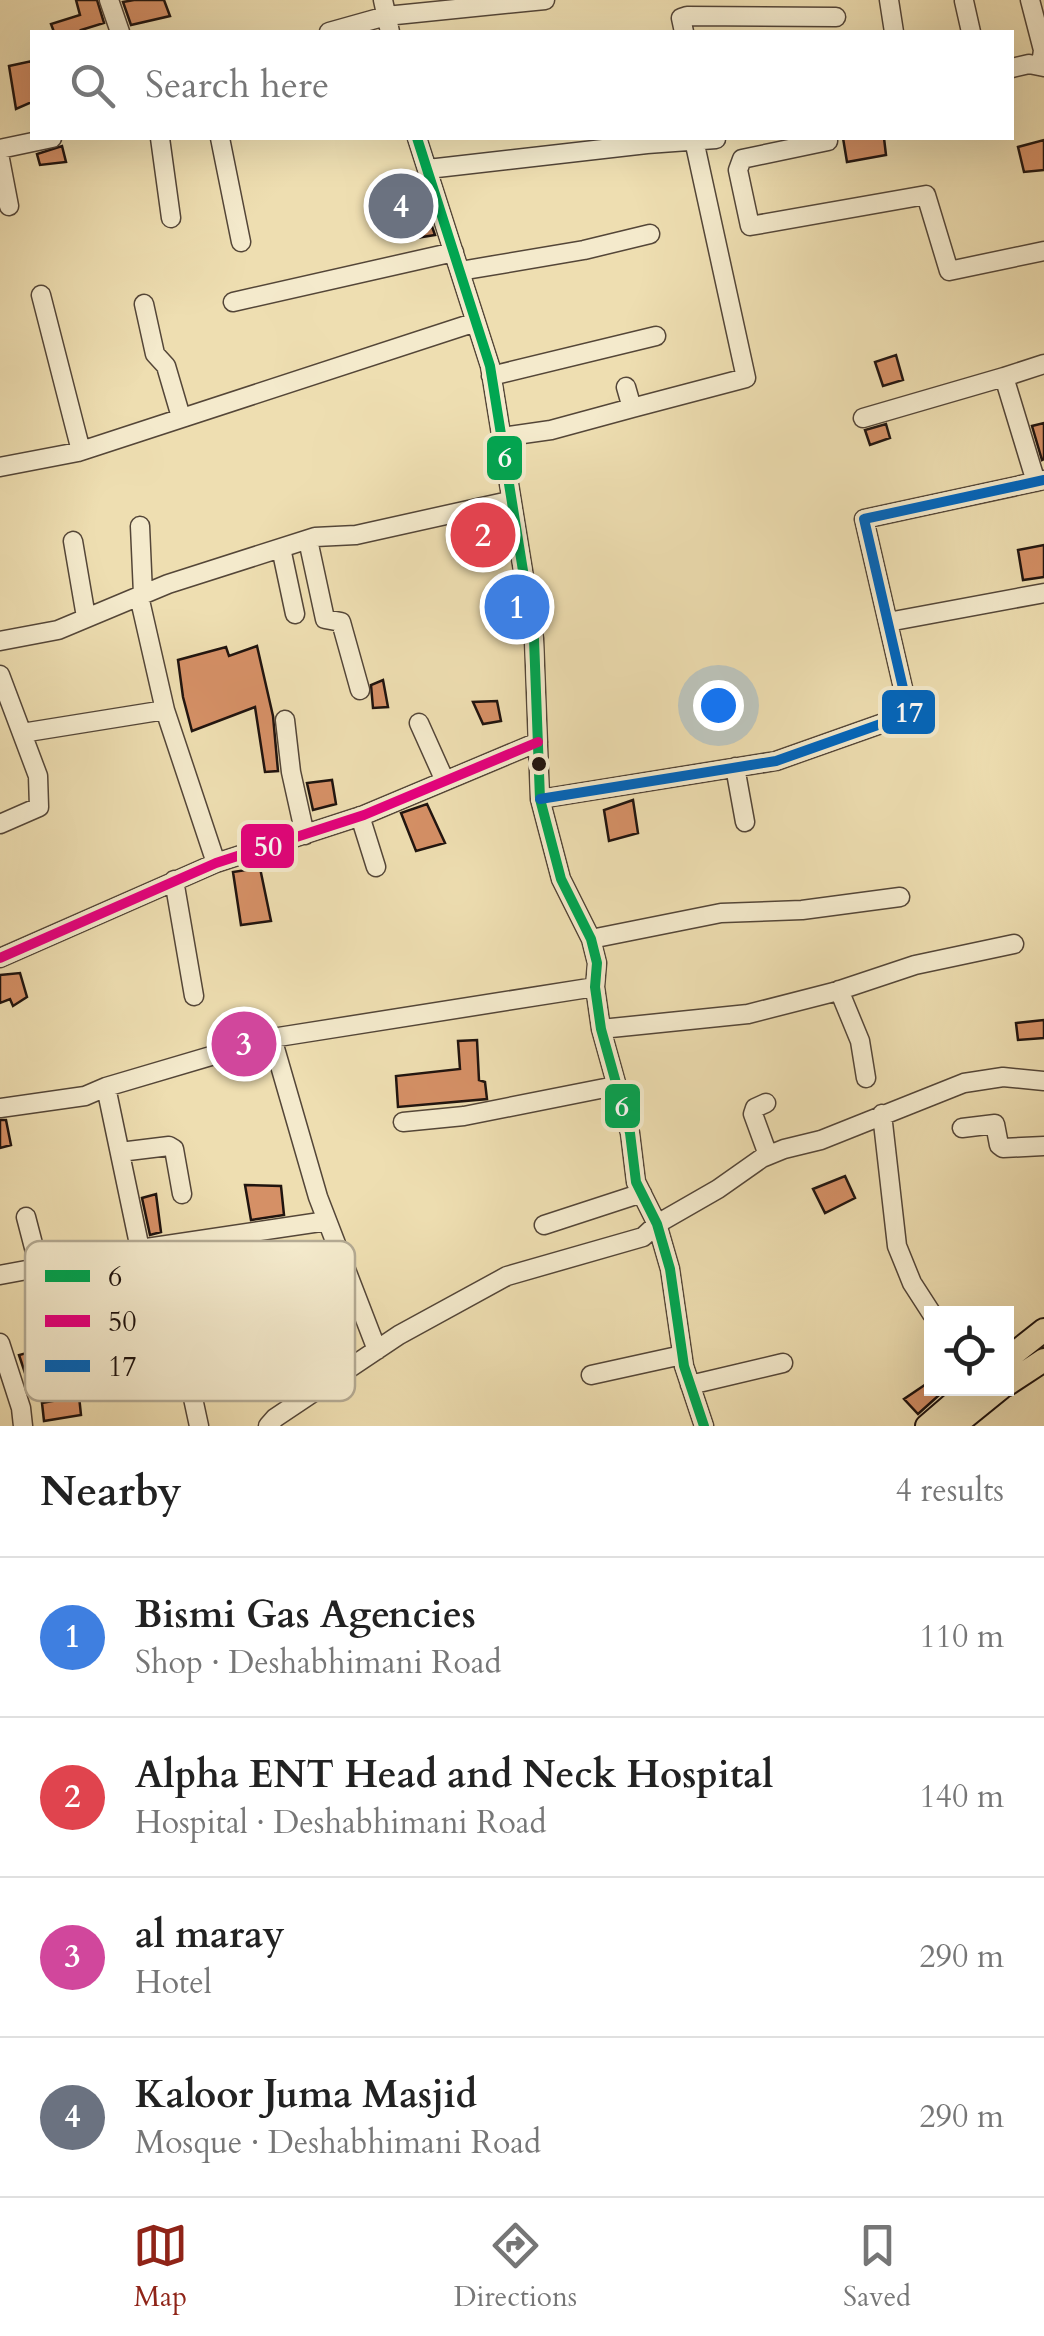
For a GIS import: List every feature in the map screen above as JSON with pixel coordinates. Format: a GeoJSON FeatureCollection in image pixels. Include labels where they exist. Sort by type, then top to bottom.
{"type":"FeatureCollection","features":[{"type":"Feature","properties":{"kind":"main road"},"geometry":{"type":"LineString","coordinates":[[1014,1354],[1044,1330]]}},
{"type":"Feature","properties":{"kind":"main road"},"geometry":{"type":"LineString","coordinates":[[1014,1380],[1044,1360]]}},
{"type":"Feature","properties":{"kind":"main road"},"geometry":{"type":"LineString","coordinates":[[926,1426],[962,1396]]}},
{"type":"Feature","properties":{"kind":"main road"},"geometry":{"type":"LineString","coordinates":[[954,1426],[992,1396]]}},
{"type":"Feature","properties":{"kind":"street"},"geometry":{"type":"LineString","coordinates":[[110,0],[119,30]]}},
{"type":"Feature","properties":{"kind":"street"},"geometry":{"type":"LineString","coordinates":[[336,30],[386,16],[546,0]]}},
{"type":"Feature","properties":{"kind":"street"},"geometry":{"type":"LineString","coordinates":[[889,0],[894,30]]}},
{"type":"Feature","properties":{"kind":"street"},"geometry":{"type":"LineString","coordinates":[[1014,68],[1043,66],[1043,50],[1030,0]]}},
{"type":"Feature","properties":{"kind":"street"},"geometry":{"type":"LineString","coordinates":[[964,1],[970,30]]}},
{"type":"Feature","properties":{"kind":"street"},"geometry":{"type":"LineString","coordinates":[[684,30],[681,18],[696,8],[836,17]]}},
{"type":"Feature","properties":{"kind":"street"},"geometry":{"type":"LineString","coordinates":[[0,149],[43,140]]}},
{"type":"Feature","properties":{"kind":"street"},"geometry":{"type":"LineString","coordinates":[[160,140],[171,218]]}},
{"type":"Feature","properties":{"kind":"street"},"geometry":{"type":"LineString","coordinates":[[220,140],[241,242]]}},
{"type":"Feature","properties":{"kind":"street"},"geometry":{"type":"LineString","coordinates":[[418,140],[491,376],[534,639],[540,799],[561,879],[592,938],[601,1030],[630,1132],[636,1182],[658,1224],[670,1269],[682,1355],[704,1426]]}},
{"type":"Feature","properties":{"kind":"street"},"geometry":{"type":"LineString","coordinates":[[428,169],[647,141],[694,140],[746,378],[550,430],[502,437]]}},
{"type":"Feature","properties":{"kind":"street"},"geometry":{"type":"LineString","coordinates":[[828,141],[742,159],[738,170],[750,226],[926,195],[949,271],[1044,250]]}},
{"type":"Feature","properties":{"kind":"street"},"geometry":{"type":"LineString","coordinates":[[0,159],[10,206]]}},
{"type":"Feature","properties":{"kind":"street"},"geometry":{"type":"LineString","coordinates":[[460,271],[584,250],[650,234]]}},
{"type":"Feature","properties":{"kind":"street"},"geometry":{"type":"LineString","coordinates":[[233,302],[454,252]]}},
{"type":"Feature","properties":{"kind":"street"},"geometry":{"type":"LineString","coordinates":[[41,295],[80,451]]}},
{"type":"Feature","properties":{"kind":"street"},"geometry":{"type":"LineString","coordinates":[[144,304],[155,354],[166,366],[181,417]]}},
{"type":"Feature","properties":{"kind":"street"},"geometry":{"type":"LineString","coordinates":[[0,467],[80,451],[476,322]]}},
{"type":"Feature","properties":{"kind":"street"},"geometry":{"type":"LineString","coordinates":[[491,376],[656,336]]}},
{"type":"Feature","properties":{"kind":"street"},"geometry":{"type":"LineString","coordinates":[[863,418],[1044,364]]}},
{"type":"Feature","properties":{"kind":"street"},"geometry":{"type":"LineString","coordinates":[[540,799],[776,762],[909,714],[864,518],[1040,481],[1004,377]]}},
{"type":"Feature","properties":{"kind":"street"},"geometry":{"type":"LineString","coordinates":[[626,387],[632,408]]}},
{"type":"Feature","properties":{"kind":"street"},"geometry":{"type":"LineString","coordinates":[[0,641],[58,630],[141,595],[308,540],[356,535],[509,501]]}},
{"type":"Feature","properties":{"kind":"street"},"geometry":{"type":"LineString","coordinates":[[140,526],[141,595],[164,710],[216,863]]}},
{"type":"Feature","properties":{"kind":"street"},"geometry":{"type":"LineString","coordinates":[[308,540],[324,619],[342,622],[360,690]]}},
{"type":"Feature","properties":{"kind":"street"},"geometry":{"type":"LineString","coordinates":[[73,541],[86,617]]}},
{"type":"Feature","properties":{"kind":"street"},"geometry":{"type":"LineString","coordinates":[[281,548],[295,614]]}},
{"type":"Feature","properties":{"kind":"street"},"geometry":{"type":"LineString","coordinates":[[888,622],[1044,593]]}},
{"type":"Feature","properties":{"kind":"street"},"geometry":{"type":"LineString","coordinates":[[0,675],[38,776],[39,807],[0,824]]}},
{"type":"Feature","properties":{"kind":"street"},"geometry":{"type":"LineString","coordinates":[[22,732],[164,710]]}},
{"type":"Feature","properties":{"kind":"street"},"geometry":{"type":"LineString","coordinates":[[285,720],[305,835]]}},
{"type":"Feature","properties":{"kind":"street"},"geometry":{"type":"LineString","coordinates":[[419,724],[445,782]]}},
{"type":"Feature","properties":{"kind":"street"},"geometry":{"type":"LineString","coordinates":[[0,958],[216,863],[360,816],[538,742]]}},
{"type":"Feature","properties":{"kind":"street"},"geometry":{"type":"LineString","coordinates":[[736,767],[745,822]]}},
{"type":"Feature","properties":{"kind":"street"},"geometry":{"type":"LineString","coordinates":[[360,816],[376,867]]}},
{"type":"Feature","properties":{"kind":"street"},"geometry":{"type":"LineString","coordinates":[[174,880],[194,996]]}},
{"type":"Feature","properties":{"kind":"street"},"geometry":{"type":"LineString","coordinates":[[592,938],[721,912],[802,910],[900,897]]}},
{"type":"Feature","properties":{"kind":"street"},"geometry":{"type":"LineString","coordinates":[[601,1030],[748,1014],[839,990],[915,964],[1014,944]]}},
{"type":"Feature","properties":{"kind":"street"},"geometry":{"type":"LineString","coordinates":[[0,1108],[85,1096],[272,1038],[596,987]]}},
{"type":"Feature","properties":{"kind":"street"},"geometry":{"type":"LineString","coordinates":[[839,990],[860,1041],[866,1078]]}},
{"type":"Feature","properties":{"kind":"street"},"geometry":{"type":"LineString","coordinates":[[272,1038],[336,1241]]}},
{"type":"Feature","properties":{"kind":"street"},"geometry":{"type":"LineString","coordinates":[[355,1365],[507,1276],[643,1237],[768,1156],[986,1078],[1044,1080]]}},
{"type":"Feature","properties":{"kind":"street"},"geometry":{"type":"LineString","coordinates":[[403,1122],[464,1116],[615,1086]]}},
{"type":"Feature","properties":{"kind":"street"},"geometry":{"type":"LineString","coordinates":[[106,1087],[138,1241]]}},
{"type":"Feature","properties":{"kind":"street"},"geometry":{"type":"LineString","coordinates":[[766,1103],[756,1108],[754,1114],[768,1156]]}},
{"type":"Feature","properties":{"kind":"street"},"geometry":{"type":"LineString","coordinates":[[882,1114],[897,1246],[912,1283],[927,1306]]}},
{"type":"Feature","properties":{"kind":"street"},"geometry":{"type":"LineString","coordinates":[[962,1128],[995,1124],[1003,1148],[1044,1146]]}},
{"type":"Feature","properties":{"kind":"street"},"geometry":{"type":"LineString","coordinates":[[120,1152],[170,1146],[174,1149],[182,1194]]}},
{"type":"Feature","properties":{"kind":"street"},"geometry":{"type":"LineString","coordinates":[[544,1225],[642,1193]]}},
{"type":"Feature","properties":{"kind":"street"},"geometry":{"type":"LineString","coordinates":[[26,1218],[32,1241]]}},
{"type":"Feature","properties":{"kind":"street"},"geometry":{"type":"LineString","coordinates":[[194,1241],[328,1221]]}},
{"type":"Feature","properties":{"kind":"street"},"geometry":{"type":"LineString","coordinates":[[0,1274],[25,1270]]}},
{"type":"Feature","properties":{"kind":"street"},"geometry":{"type":"LineString","coordinates":[[355,1292],[377,1350]]}},
{"type":"Feature","properties":{"kind":"street"},"geometry":{"type":"LineString","coordinates":[[0,1343],[23,1426]]}},
{"type":"Feature","properties":{"kind":"street"},"geometry":{"type":"LineString","coordinates":[[590,1375],[682,1355]]}},
{"type":"Feature","properties":{"kind":"street"},"geometry":{"type":"LineString","coordinates":[[690,1385],[783,1363]]}},
{"type":"Feature","properties":{"kind":"street"},"geometry":{"type":"LineString","coordinates":[[194,1401],[199,1426]]}},
{"type":"Feature","properties":{"kind":"street"},"geometry":{"type":"LineString","coordinates":[[268,1426],[304,1401]]}},
{"type":"Feature","properties":{"kind":"building"},"geometry":{"type":"Polygon","coordinates":[[[76,0],[97,0],[104,23],[81,30],[53,30],[51,24],[80,15],[76,0]]]}},
{"type":"Feature","properties":{"kind":"building"},"geometry":{"type":"Polygon","coordinates":[[[164,0],[170,16],[131,25],[123,2],[164,0]]]}},
{"type":"Feature","properties":{"kind":"building"},"geometry":{"type":"Polygon","coordinates":[[[30,61],[30,103],[16,109],[9,66],[30,61]]]}},
{"type":"Feature","properties":{"kind":"building"},"geometry":{"type":"Polygon","coordinates":[[[843,140],[884,140],[886,155],[847,162],[843,140]]]}},
{"type":"Feature","properties":{"kind":"building"},"geometry":{"type":"Polygon","coordinates":[[[1044,140],[1044,170],[1024,172],[1018,147],[1044,140]]]}},
{"type":"Feature","properties":{"kind":"building"},"geometry":{"type":"Polygon","coordinates":[[[62,146],[66,162],[40,165],[37,154],[62,146]]]}},
{"type":"Feature","properties":{"kind":"building"},"geometry":{"type":"Polygon","coordinates":[[[413,187],[424,219],[429,218],[435,235],[397,241],[380,195],[413,187]]]}},
{"type":"Feature","properties":{"kind":"building"},"geometry":{"type":"Polygon","coordinates":[[[896,355],[903,380],[883,386],[875,362],[896,355]]]}},
{"type":"Feature","properties":{"kind":"building"},"geometry":{"type":"Polygon","coordinates":[[[1044,423],[1044,459],[1042,460],[1032,426],[1044,423]]]}},
{"type":"Feature","properties":{"kind":"building"},"geometry":{"type":"Polygon","coordinates":[[[886,424],[890,438],[870,445],[865,430],[886,424]]]}},
{"type":"Feature","properties":{"kind":"building"},"geometry":{"type":"Polygon","coordinates":[[[490,522],[491,527],[503,525],[505,535],[493,537],[494,545],[471,549],[467,526],[490,522]]]}},
{"type":"Feature","properties":{"kind":"building"},"geometry":{"type":"Polygon","coordinates":[[[1044,545],[1044,577],[1023,580],[1018,550],[1044,545]]]}},
{"type":"Feature","properties":{"kind":"building"},"geometry":{"type":"Polygon","coordinates":[[[257,646],[273,716],[278,771],[265,772],[255,707],[192,731],[183,697],[178,660],[226,647],[229,656],[257,646]]]}},
{"type":"Feature","properties":{"kind":"building"},"geometry":{"type":"Polygon","coordinates":[[[383,680],[388,707],[373,708],[371,685],[383,680]]]}},
{"type":"Feature","properties":{"kind":"building"},"geometry":{"type":"Polygon","coordinates":[[[497,701],[501,721],[483,724],[473,702],[497,701]]]}},
{"type":"Feature","properties":{"kind":"building"},"geometry":{"type":"Polygon","coordinates":[[[332,780],[336,804],[313,810],[307,783],[332,780]]]}},
{"type":"Feature","properties":{"kind":"building"},"geometry":{"type":"Polygon","coordinates":[[[633,800],[638,833],[609,841],[604,810],[633,800]]]}},
{"type":"Feature","properties":{"kind":"building"},"geometry":{"type":"Polygon","coordinates":[[[427,804],[445,843],[416,851],[401,813],[427,804]]]}},
{"type":"Feature","properties":{"kind":"building"},"geometry":{"type":"Polygon","coordinates":[[[260,868],[271,921],[241,925],[233,872],[260,868]]]}},
{"type":"Feature","properties":{"kind":"building"},"geometry":{"type":"Polygon","coordinates":[[[20,973],[27,997],[13,1006],[10,999],[0,1003],[0,975],[20,973]]]}},
{"type":"Feature","properties":{"kind":"building"},"geometry":{"type":"Polygon","coordinates":[[[1044,1020],[1044,1038],[1018,1040],[1016,1023],[1044,1020]]]}},
{"type":"Feature","properties":{"kind":"building"},"geometry":{"type":"Polygon","coordinates":[[[477,1040],[479,1080],[485,1082],[487,1099],[398,1107],[396,1076],[460,1069],[458,1041],[477,1040]]]}},
{"type":"Feature","properties":{"kind":"building"},"geometry":{"type":"Polygon","coordinates":[[[0,1120],[6,1120],[11,1145],[0,1148],[0,1120]]]}},
{"type":"Feature","properties":{"kind":"building"},"geometry":{"type":"Polygon","coordinates":[[[845,1176],[855,1198],[825,1213],[813,1189],[845,1176]]]}},
{"type":"Feature","properties":{"kind":"building"},"geometry":{"type":"Polygon","coordinates":[[[245,1185],[281,1186],[284,1215],[251,1220],[245,1185]]]}},
{"type":"Feature","properties":{"kind":"building"},"geometry":{"type":"Polygon","coordinates":[[[156,1194],[161,1232],[150,1235],[142,1198],[156,1194]]]}},
{"type":"Feature","properties":{"kind":"building"},"geometry":{"type":"Polygon","coordinates":[[[924,1385],[924,1396],[938,1396],[918,1414],[904,1399],[924,1385]]]}},
{"type":"Feature","properties":{"kind":"building"},"geometry":{"type":"Polygon","coordinates":[[[80,1401],[81,1415],[44,1421],[42,1403],[80,1401]]]}},
{"type":"Feature","properties":{"kind":"transit line","name":"6"},"geometry":{"type":"LineString","coordinates":[[418,140],[490,366],[534,639],[540,799],[561,879],[591,939],[597,963],[595,987],[601,1029],[630,1133],[636,1182],[657,1224],[670,1269],[684,1366],[704,1426]]}},
{"type":"Feature","properties":{"kind":"transit line","name":"17"},"geometry":{"type":"LineString","coordinates":[[540,799],[776,761],[909,714],[864,519],[1044,480]]}},
{"type":"Feature","properties":{"kind":"transit line","name":"50"},"geometry":{"type":"LineString","coordinates":[[0,958],[216,863],[364,815],[538,742]]}},
{"type":"Feature","properties":{"kind":"place","name":"Kaloor Juma Masjid"},"geometry":{"type":"Point","coordinates":[401,206]}},
{"type":"Feature","properties":{"kind":"place","name":"Alpha ENT Head and Neck Hospital"},"geometry":{"type":"Point","coordinates":[483,535]}},
{"type":"Feature","properties":{"kind":"place","name":"Bismi Gas Agencies"},"geometry":{"type":"Point","coordinates":[517,607]}},
{"type":"Feature","properties":{"kind":"place","name":"al maray"},"geometry":{"type":"Point","coordinates":[244,1044]}}]}
